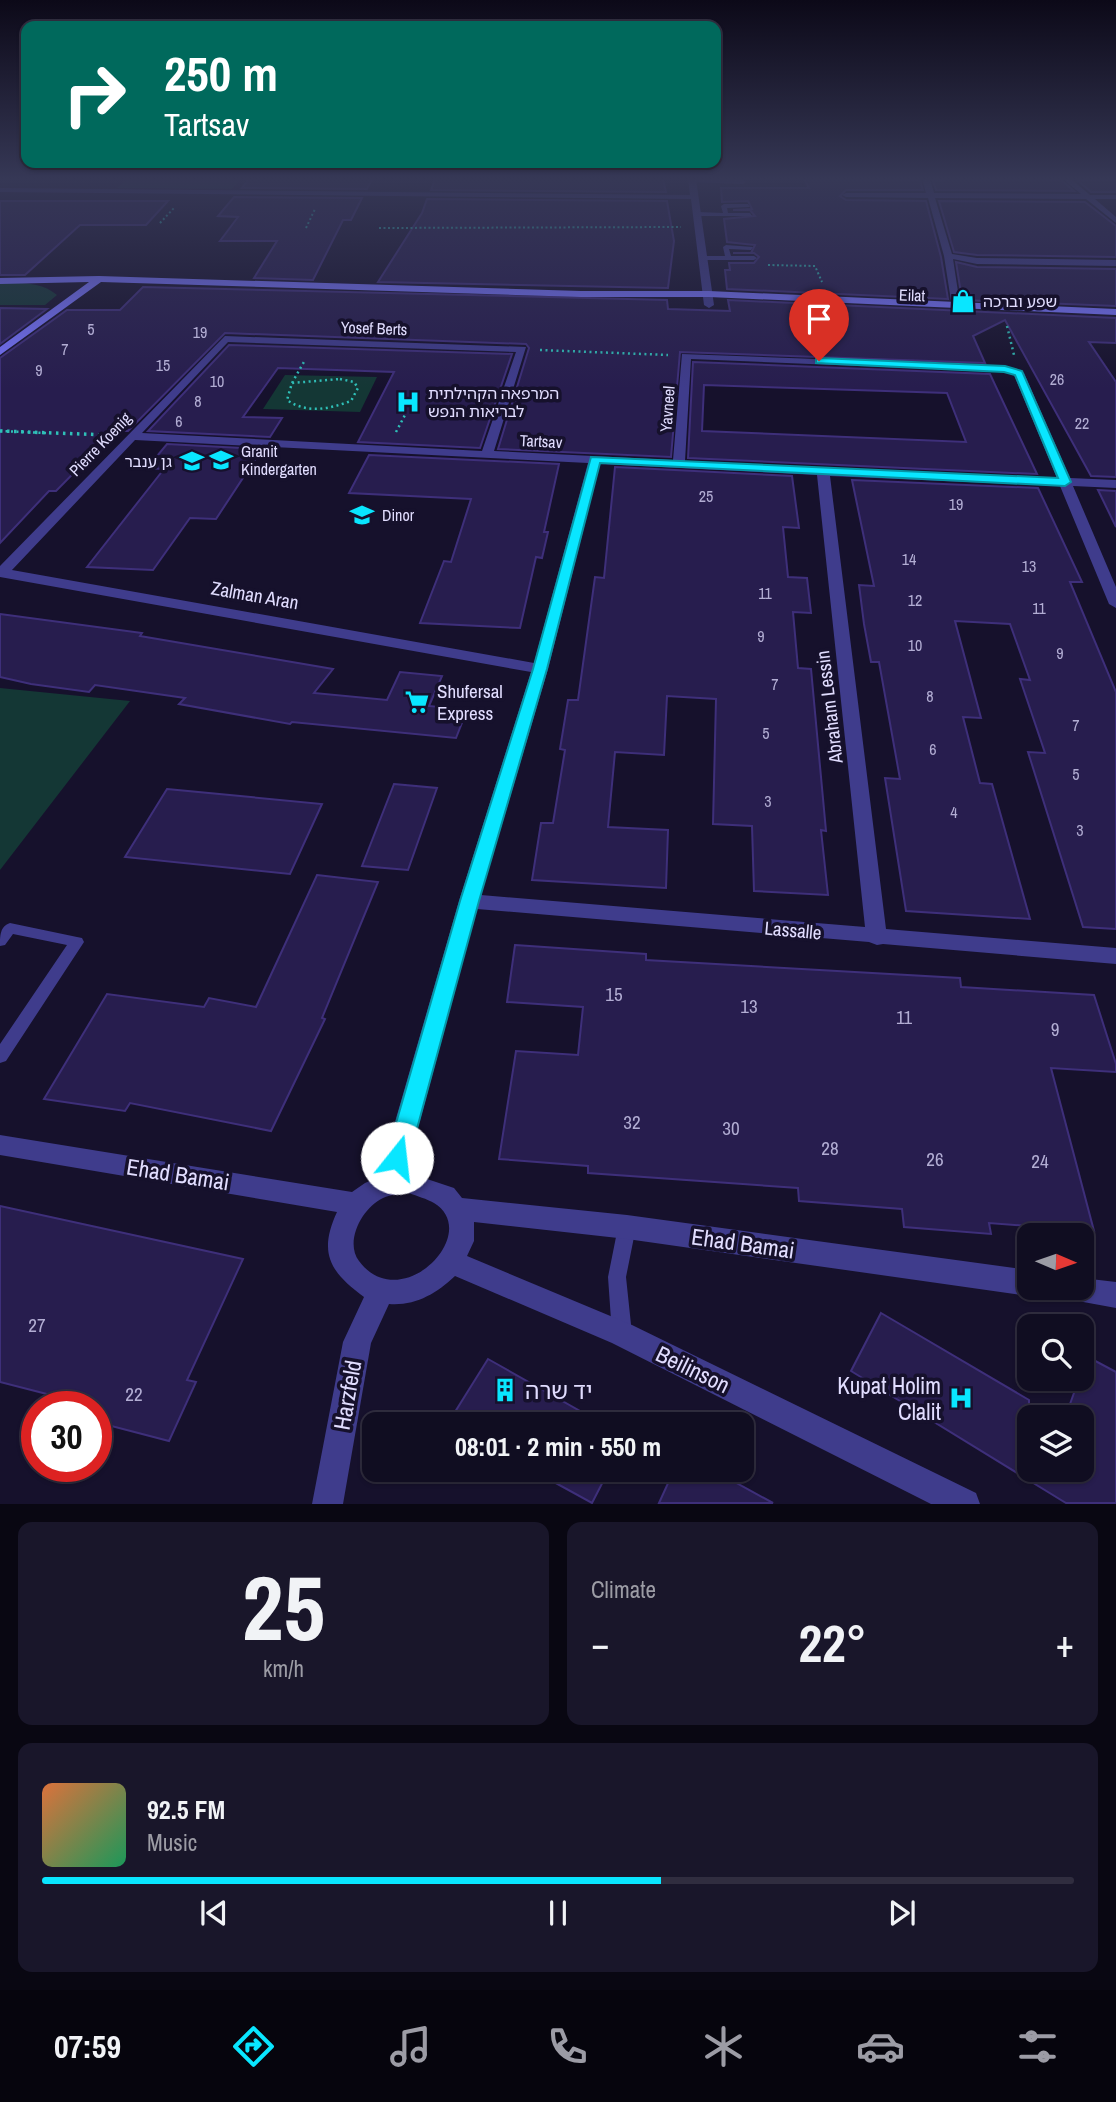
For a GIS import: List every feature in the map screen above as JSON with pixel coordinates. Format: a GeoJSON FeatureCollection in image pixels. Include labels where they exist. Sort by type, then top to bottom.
{"type":"FeatureCollection","features":[{"type":"Feature","properties":{"kind":"street"},"geometry":{"type":"LineString","coordinates":[[703,249],[709,299]]}},
{"type":"Feature","properties":{"kind":"street"},"geometry":{"type":"LineString","coordinates":[[933,311],[955,304],[946,249]]}},
{"type":"Feature","properties":{"kind":"street"},"geometry":{"type":"LineString","coordinates":[[948,256],[977,261],[1116,263]]}},
{"type":"Feature","properties":{"kind":"street","name":"Eilat"},"geometry":{"type":"LineString","coordinates":[[0,274],[709,299],[1116,319]]}},
{"type":"Feature","properties":{"kind":"street"},"geometry":{"type":"LineString","coordinates":[[0,352],[80,296],[99,279]]}},
{"type":"Feature","properties":{"kind":"street","name":"Eilat"},"geometry":{"type":"LineString","coordinates":[[0,281],[99,279]]}},
{"type":"Feature","properties":{"kind":"street"},"geometry":{"type":"LineString","coordinates":[[47,281],[72,290],[80,296]]}},
{"type":"Feature","properties":{"kind":"street","name":"Eilat"},"geometry":{"type":"LineString","coordinates":[[709,299],[849,297],[1116,312]]}},
{"type":"Feature","properties":{"kind":"street","name":"Yosef Berts"},"geometry":{"type":"LineString","coordinates":[[225,339],[522,349]]}},
{"type":"Feature","properties":{"kind":"street","name":"Pierre Koenig"},"geometry":{"type":"LineString","coordinates":[[1,573],[225,339]]}},
{"type":"Feature","properties":{"kind":"street"},"geometry":{"type":"LineString","coordinates":[[487,454],[522,349]]}},
{"type":"Feature","properties":{"kind":"street"},"geometry":{"type":"LineString","coordinates":[[686,356],[1005,369],[1019,373],[1116,604]]}},
{"type":"Feature","properties":{"kind":"street","name":"Yavneel"},"geometry":{"type":"LineString","coordinates":[[679,464],[686,356]]}},
{"type":"Feature","properties":{"kind":"street","name":"Tartsav"},"geometry":{"type":"LineString","coordinates":[[132,436],[823,472],[1116,484]]}},
{"type":"Feature","properties":{"kind":"street"},"geometry":{"type":"LineString","coordinates":[[390,1184],[469,901],[541,666],[595,460]]}},
{"type":"Feature","properties":{"kind":"street","name":"Abraham Lessin"},"geometry":{"type":"LineString","coordinates":[[823,472],[877,938]]}},
{"type":"Feature","properties":{"kind":"street","name":"Zalman Aran"},"geometry":{"type":"LineString","coordinates":[[1,573],[541,666]]}},
{"type":"Feature","properties":{"kind":"street","name":"Lassalle"},"geometry":{"type":"LineString","coordinates":[[469,901],[877,938],[1116,956]]}},
{"type":"Feature","properties":{"kind":"street","name":"Ehad Bamai"},"geometry":{"type":"LineString","coordinates":[[0,1145],[356,1204]]}},
{"type":"Feature","properties":{"kind":"street"},"geometry":{"type":"LineString","coordinates":[[410,1182],[429,1186],[446,1195],[457,1209],[463,1226],[461,1245],[453,1263],[439,1277],[421,1287],[401,1293],[381,1291],[363,1283],[350,1271],[341,1255],[341,1237],[346,1220],[356,1204],[371,1192],[390,1184],[410,1182]]}},
{"type":"Feature","properties":{"kind":"street","name":"Ehad Bamai"},"geometry":{"type":"LineString","coordinates":[[457,1209],[627,1227],[1017,1281]]}},
{"type":"Feature","properties":{"kind":"street","name":"Beilinson"},"geometry":{"type":"LineString","coordinates":[[453,1263],[622,1334],[965,1503]]}},
{"type":"Feature","properties":{"kind":"street","name":"Harzfeld"},"geometry":{"type":"LineString","coordinates":[[327,1503],[357,1342],[381,1291]]}},
{"type":"Feature","properties":{"kind":"street"},"geometry":{"type":"LineString","coordinates":[[1094,1292],[1116,1295]]}},
{"type":"Feature","properties":{"kind":"lane"},"geometry":{"type":"LineString","coordinates":[[726,249],[728,258]]}},
{"type":"Feature","properties":{"kind":"lane"},"geometry":{"type":"LineString","coordinates":[[704,258],[754,258]]}},
{"type":"Feature","properties":{"kind":"lane"},"geometry":{"type":"LineString","coordinates":[[0,942],[10,929],[77,942],[0,1057]]}},
{"type":"Feature","properties":{"kind":"lane"},"geometry":{"type":"LineString","coordinates":[[622,1334],[617,1277],[627,1227]]}},
{"type":"Feature","properties":{"kind":"path"},"geometry":{"type":"LineString","coordinates":[[754,258],[755,265],[815,266],[829,299]]}},
{"type":"Feature","properties":{"kind":"path"},"geometry":{"type":"LineString","coordinates":[[1004,314],[1019,373]]}},
{"type":"Feature","properties":{"kind":"path"},"geometry":{"type":"LineString","coordinates":[[292,383],[340,379],[354,382],[358,388],[351,401],[332,409],[296,407],[287,400],[294,375],[317,342]]}},
{"type":"Feature","properties":{"kind":"path"},"geometry":{"type":"LineString","coordinates":[[522,349],[686,356]]}},
{"type":"Feature","properties":{"kind":"path"},"geometry":{"type":"LineString","coordinates":[[0,431],[132,436]]}},
{"type":"Feature","properties":{"kind":"green space"},"geometry":{"type":"Polygon","coordinates":[[[0,283],[37,285],[57,295],[45,305],[0,305],[0,283]]]}},
{"type":"Feature","properties":{"kind":"green space"},"geometry":{"type":"Polygon","coordinates":[[[285,375],[377,377],[360,412],[263,409],[285,375]]]}},
{"type":"Feature","properties":{"kind":"green space"},"geometry":{"type":"Polygon","coordinates":[[[0,688],[130,701],[0,870],[0,688]]]}},
{"type":"Feature","properties":{"kind":"building"},"geometry":{"type":"Polygon","coordinates":[[[0,249],[53,249],[25,275],[0,275],[0,249]]]}},
{"type":"Feature","properties":{"kind":"building"},"geometry":{"type":"Polygon","coordinates":[[[272,249],[328,249],[313,280],[254,278],[272,249]]]}},
{"type":"Feature","properties":{"kind":"building"},"geometry":{"type":"Polygon","coordinates":[[[399,249],[673,249],[668,288],[378,282],[399,249]]]}},
{"type":"Feature","properties":{"kind":"building"},"geometry":{"type":"Polygon","coordinates":[[[753,249],[939,249],[948,299],[727,289],[725,270],[730,270],[729,263],[754,263],[759,257],[751,253],[753,249]]]}},
{"type":"Feature","properties":{"kind":"building"},"geometry":{"type":"Polygon","coordinates":[[[953,249],[1116,249],[1116,257],[977,255],[954,252],[953,249]]]}},
{"type":"Feature","properties":{"kind":"building"},"geometry":{"type":"Polygon","coordinates":[[[956,262],[977,267],[1116,269],[1116,306],[962,300],[956,262]]]}},
{"type":"Feature","properties":{"kind":"building"},"geometry":{"type":"Polygon","coordinates":[[[143,287],[667,300],[668,309],[730,311],[728,300],[1116,318],[1116,343],[1089,342],[1116,382],[1116,477],[1091,476],[1005,320],[973,336],[985,363],[680,352],[671,457],[498,449],[529,348],[526,344],[225,333],[128,431],[115,431],[56,491],[49,491],[0,543],[0,358],[67,310],[120,310],[143,287]]]}},
{"type":"Feature","properties":{"kind":"building"},"geometry":{"type":"Polygon","coordinates":[[[0,308],[47,309],[0,344],[0,308]]]}},
{"type":"Feature","properties":{"kind":"building"},"geometry":{"type":"Polygon","coordinates":[[[229,345],[512,354],[480,448],[358,442],[394,372],[278,368],[243,417],[282,418],[270,437],[148,431],[229,345]]]}},
{"type":"Feature","properties":{"kind":"building"},"geometry":{"type":"Polygon","coordinates":[[[693,362],[990,374],[1037,474],[688,458],[693,362]],[[704,385],[702,431],[966,442],[947,393],[704,385]]]}},
{"type":"Feature","properties":{"kind":"building"},"geometry":{"type":"Polygon","coordinates":[[[167,444],[262,449],[216,519],[190,518],[153,570],[87,567],[164,469],[147,468],[167,444]]]}},
{"type":"Feature","properties":{"kind":"building"},"geometry":{"type":"Polygon","coordinates":[[[369,455],[559,464],[544,532],[548,532],[542,558],[536,557],[520,628],[420,623],[444,561],[451,562],[471,499],[349,493],[369,455]]]}},
{"type":"Feature","properties":{"kind":"building"},"geometry":{"type":"Polygon","coordinates":[[[615,467],[792,476],[799,528],[783,527],[788,577],[807,578],[811,613],[793,612],[798,668],[811,669],[826,831],[821,830],[828,895],[754,891],[752,826],[713,824],[716,699],[667,696],[664,755],[615,752],[608,827],[668,830],[666,888],[532,880],[541,823],[553,823],[565,750],[560,749],[568,700],[578,700],[595,577],[604,578],[615,467]]]}},
{"type":"Feature","properties":{"kind":"building"},"geometry":{"type":"Polygon","coordinates":[[[852,480],[1038,488],[1082,582],[1070,582],[1116,692],[1116,929],[1083,927],[1028,752],[1045,753],[1020,679],[1030,680],[1010,624],[955,621],[981,718],[963,717],[980,783],[992,784],[1030,919],[906,911],[885,778],[900,779],[879,662],[871,662],[864,624],[859,585],[874,586],[852,480]]]}},
{"type":"Feature","properties":{"kind":"building"},"geometry":{"type":"Polygon","coordinates":[[[1098,490],[1116,491],[1116,527],[1098,490]]]}},
{"type":"Feature","properties":{"kind":"building"},"geometry":{"type":"Polygon","coordinates":[[[0,614],[142,633],[140,636],[333,669],[314,693],[387,700],[400,672],[442,676],[429,706],[467,710],[456,738],[292,722],[290,724],[179,704],[185,698],[95,685],[89,692],[31,684],[0,677],[0,614]]]}},
{"type":"Feature","properties":{"kind":"building"},"geometry":{"type":"Polygon","coordinates":[[[394,784],[437,788],[408,870],[362,866],[394,784]]]}},
{"type":"Feature","properties":{"kind":"building"},"geometry":{"type":"Polygon","coordinates":[[[167,789],[322,804],[290,874],[125,857],[167,789]]]}},
{"type":"Feature","properties":{"kind":"building"},"geometry":{"type":"Polygon","coordinates":[[[317,875],[378,882],[322,1018],[325,1019],[271,1131],[130,1103],[125,1111],[44,1099],[107,994],[204,1007],[209,998],[256,1007],[317,875]]]}},
{"type":"Feature","properties":{"kind":"building"},"geometry":{"type":"Polygon","coordinates":[[[515,945],[646,954],[646,960],[960,978],[961,987],[1094,995],[1116,1064],[1116,1072],[1051,1068],[1092,1223],[1017,1223],[1017,1225],[989,1223],[991,1234],[904,1227],[902,1209],[799,1201],[798,1188],[588,1173],[588,1166],[499,1159],[516,1051],[578,1055],[583,1007],[507,1002],[515,945]]]}},
{"type":"Feature","properties":{"kind":"building"},"geometry":{"type":"Polygon","coordinates":[[[0,1206],[243,1259],[187,1380],[196,1382],[169,1441],[112,1426],[112,1391],[35,1391],[0,1382],[0,1206]]]}},
{"type":"Feature","properties":{"kind":"building","name":"Kupat Holim Clalit"},"geometry":{"type":"Polygon","coordinates":[[[881,1313],[1029,1400],[1029,1405],[1017,1405],[1017,1473],[851,1371],[881,1313]]]}},
{"type":"Feature","properties":{"kind":"building","name":"יד שרה"},"geometry":{"type":"Polygon","coordinates":[[[488,1359],[582,1412],[455,1412],[488,1359]]]}},
{"type":"Feature","properties":{"kind":"building","name":"Kupat Holim Clalit"},"geometry":{"type":"Polygon","coordinates":[[[1094,1360],[1116,1372],[1116,1503],[1066,1503],[1032,1482],[1094,1482],[1094,1405],[1070,1405],[1075,1391],[1094,1391],[1094,1360]]]}},
{"type":"Feature","properties":{"kind":"building"},"geometry":{"type":"Polygon","coordinates":[[[554,1482],[603,1482],[592,1503],[554,1482]]]}},
{"type":"Feature","properties":{"kind":"building"},"geometry":{"type":"Polygon","coordinates":[[[669,1482],[735,1482],[773,1503],[659,1503],[669,1482]]]}},
{"type":"Feature","properties":{"kind":"place","name":"שפע וברכה"},"geometry":{"type":"Point","coordinates":[963,301]}},
{"type":"Feature","properties":{"kind":"place","name":"המרפאה הקהילתית לבריאות הנפש"},"geometry":{"type":"Point","coordinates":[408,402]}},
{"type":"Feature","properties":{"kind":"place","name":"Granit Kindergarten"},"geometry":{"type":"Point","coordinates":[221,460]}},
{"type":"Feature","properties":{"kind":"place","name":"גן ענבר"},"geometry":{"type":"Point","coordinates":[192,461]}},
{"type":"Feature","properties":{"kind":"place","name":"Dinor"},"geometry":{"type":"Point","coordinates":[362,515]}},
{"type":"Feature","properties":{"kind":"place","name":"Shufersal Express"},"geometry":{"type":"Point","coordinates":[417,702]}},
{"type":"Feature","properties":{"kind":"place","name":"יד שרה"},"geometry":{"type":"Point","coordinates":[505,1390]}},
{"type":"Feature","properties":{"kind":"place","name":"Kupat Holim Clalit"},"geometry":{"type":"Point","coordinates":[961,1398]}},
{"type":"Feature","properties":{"kind":"route"},"geometry":{"type":"LineString","coordinates":[[397,1158],[469,901],[540,669],[595,460],[1065,482],[1019,373],[1005,369],[819,361]]}}]}
